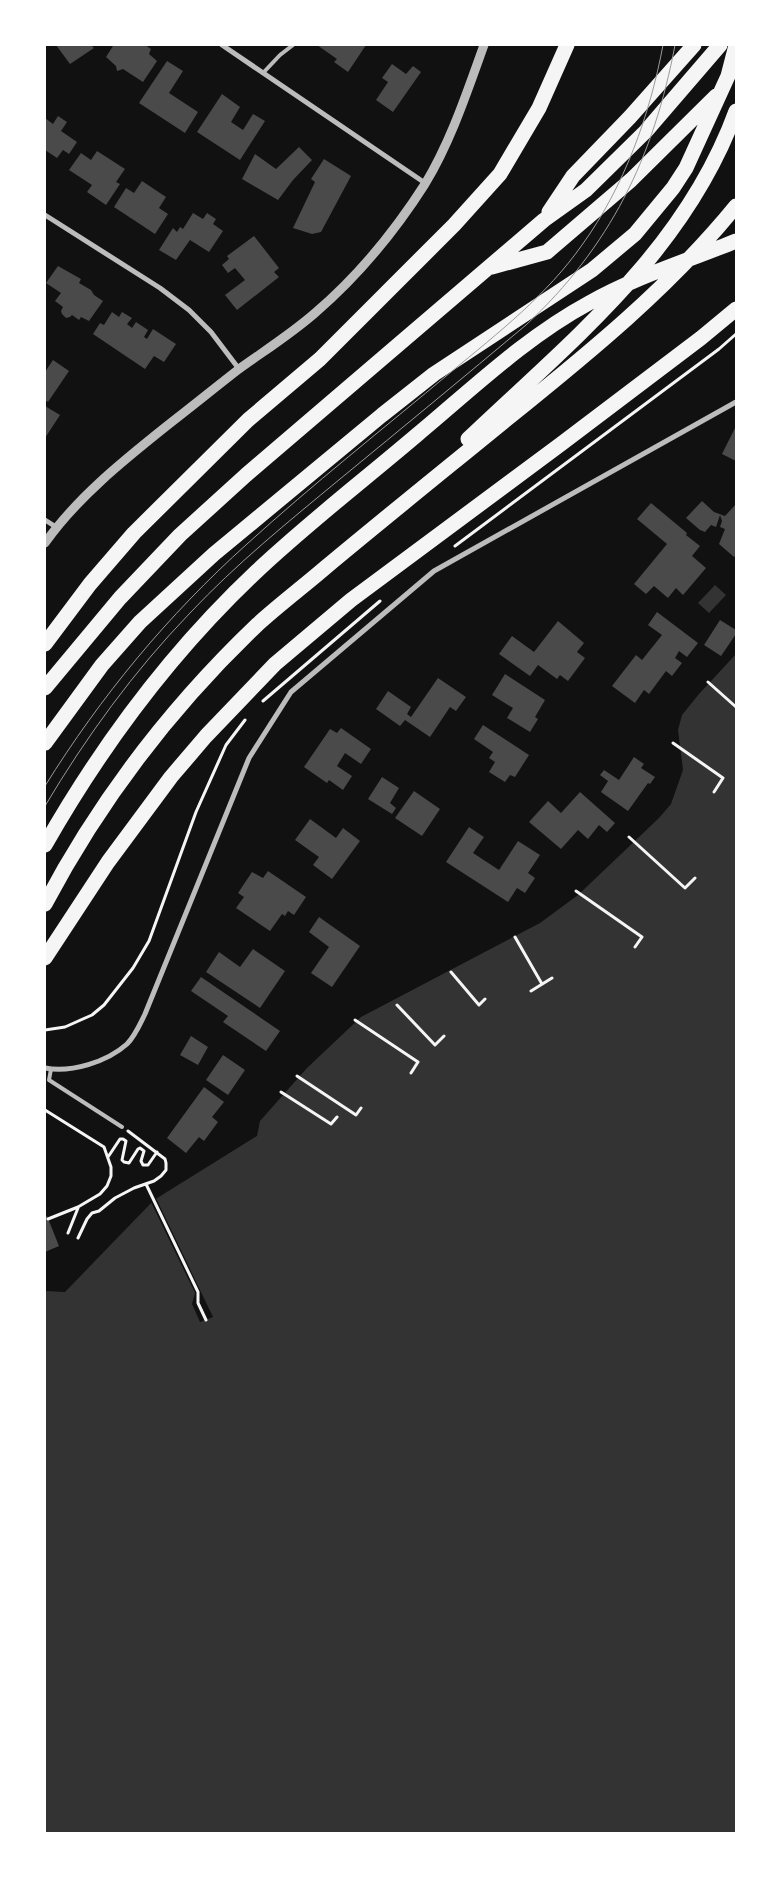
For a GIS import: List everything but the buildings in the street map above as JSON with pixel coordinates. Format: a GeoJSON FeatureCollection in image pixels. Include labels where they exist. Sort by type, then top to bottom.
{"type":"FeatureCollection","features":[{"type":"Feature","properties":{"kind":"highway"},"geometry":{"type":"LineString","coordinates":[[45,644],[90,584],[134,533],[248,420],[320,359],[454,225],[500,174],[539,108],[566,45]]}},
{"type":"Feature","properties":{"kind":"highway"},"geometry":{"type":"LineString","coordinates":[[544,220],[573,176],[630,117],[694,45]]}},
{"type":"Feature","properties":{"kind":"highway"},"geometry":{"type":"LineString","coordinates":[[45,688],[120,598],[180,535],[246,475],[544,220],[586,190],[646,131],[720,45]]}},
{"type":"Feature","properties":{"kind":"highway"},"geometry":{"type":"LineString","coordinates":[[45,743],[85,687],[128,637],[168,596],[214,554],[434,374],[584,276],[635,234],[673,188],[686,168],[728,76],[736,45]]}},
{"type":"Feature","properties":{"kind":"highway"},"geometry":{"type":"LineString","coordinates":[[488,268],[547,252],[631,180],[736,75]]}},
{"type":"Feature","properties":{"kind":"highway"},"geometry":{"type":"LineString","coordinates":[[394,510],[632,281],[665,240],[692,199],[717,157],[736,111]]}},
{"type":"Feature","properties":{"kind":"highway"},"geometry":{"type":"LineString","coordinates":[[45,904],[64,868],[134,764],[180,706],[221,661],[260,622],[394,510],[605,340],[662,287],[714,234],[736,206]]}},
{"type":"Feature","properties":{"kind":"highway"},"geometry":{"type":"LineString","coordinates":[[45,845],[63,813],[114,737],[163,673],[196,634],[256,572],[496,369],[568,315],[612,292],[736,241]]}},
{"type":"Feature","properties":{"kind":"highway"},"geometry":{"type":"LineString","coordinates":[[45,958],[108,862],[171,777],[206,736],[275,664],[351,600],[561,444],[701,338],[736,309]]}},
{"type":"Feature","properties":{"kind":"street"},"geometry":{"type":"LineString","coordinates":[[222,45],[425,183]]}},
{"type":"Feature","properties":{"kind":"street"},"geometry":{"type":"LineString","coordinates":[[45,543],[56,527],[98,484],[138,449],[239,369],[279,342],[316,313],[390,235],[425,183],[454,126],[484,45]]}},
{"type":"Feature","properties":{"kind":"street"},"geometry":{"type":"LineString","coordinates":[[45,215],[160,288],[189,310],[211,332],[239,369]]}},
{"type":"Feature","properties":{"kind":"street"},"geometry":{"type":"LineString","coordinates":[[48,1069],[74,1068],[97,1062],[116,1053],[136,1032],[249,758],[291,692],[434,571],[736,402]]}},
{"type":"Feature","properties":{"kind":"street"},"geometry":{"type":"LineString","coordinates":[[45,520],[56,527]]}},
{"type":"Feature","properties":{"kind":"lane"},"geometry":{"type":"LineString","coordinates":[[263,73],[280,55],[293,45]]}},
{"type":"Feature","properties":{"kind":"lane"},"geometry":{"type":"LineString","coordinates":[[45,1086],[49,1080],[48,1069]]}},
{"type":"Feature","properties":{"kind":"lane"},"geometry":{"type":"LineString","coordinates":[[49,1080],[122,1127]]}},
{"type":"Feature","properties":{"kind":"path"},"geometry":{"type":"LineString","coordinates":[[453,548],[719,349],[736,334]]}},
{"type":"Feature","properties":{"kind":"path"},"geometry":{"type":"LineString","coordinates":[[257,706],[383,599]]}},
{"type":"Feature","properties":{"kind":"path"},"geometry":{"type":"LineString","coordinates":[[708,682],[736,707]]}},
{"type":"Feature","properties":{"kind":"path"},"geometry":{"type":"LineString","coordinates":[[45,1030],[65,1027],[92,1015],[104,1005],[133,968],[149,941],[196,812],[226,746],[246,718]]}},
{"type":"Feature","properties":{"kind":"path"},"geometry":{"type":"LineString","coordinates":[[673,743],[723,778],[714,792]]}},
{"type":"Feature","properties":{"kind":"path"},"geometry":{"type":"LineString","coordinates":[[629,837],[685,888],[695,878]]}},
{"type":"Feature","properties":{"kind":"path"},"geometry":{"type":"LineString","coordinates":[[576,891],[642,937],[635,947]]}},
{"type":"Feature","properties":{"kind":"path"},"geometry":{"type":"LineString","coordinates":[[515,936],[542,984]]}},
{"type":"Feature","properties":{"kind":"path"},"geometry":{"type":"LineString","coordinates":[[451,972],[479,1005],[485,1000]]}},
{"type":"Feature","properties":{"kind":"path"},"geometry":{"type":"LineString","coordinates":[[531,991],[552,978]]}},
{"type":"Feature","properties":{"kind":"path"},"geometry":{"type":"LineString","coordinates":[[398,1005],[435,1044],[444,1036]]}},
{"type":"Feature","properties":{"kind":"path"},"geometry":{"type":"LineString","coordinates":[[355,1020],[418,1062],[411,1072]]}},
{"type":"Feature","properties":{"kind":"path"},"geometry":{"type":"LineString","coordinates":[[297,1076],[356,1115],[361,1108]]}},
{"type":"Feature","properties":{"kind":"path"},"geometry":{"type":"LineString","coordinates":[[281,1092],[331,1124],[336,1117]]}},
{"type":"Feature","properties":{"kind":"path"},"geometry":{"type":"LineString","coordinates":[[45,1110],[104,1147],[111,1166],[111,1176],[107,1186],[100,1194],[78,1207],[48,1219]]}},
{"type":"Feature","properties":{"kind":"path"},"geometry":{"type":"LineString","coordinates":[[78,1238],[86,1219],[92,1213],[99,1211],[115,1198],[154,1181],[166,1170],[165,1159],[122,1127]]}},
{"type":"Feature","properties":{"kind":"path"},"geometry":{"type":"LineString","coordinates":[[108,1156],[120,1139],[123,1138],[127,1145],[122,1160],[124,1162],[129,1163],[140,1148],[144,1151],[141,1161],[143,1164],[148,1165],[157,1152]]}},
{"type":"Feature","properties":{"kind":"path"},"geometry":{"type":"LineString","coordinates":[[146,1184],[198,1292],[198,1304],[206,1320]]}},
{"type":"Feature","properties":{"kind":"path"},"geometry":{"type":"LineString","coordinates":[[68,1233],[78,1207]]}},
{"type":"Feature","properties":{"kind":"shaded area"},"geometry":{"type":"Polygon","coordinates":[[[715,585],[726,595],[709,613],[698,603],[715,585]]]}},
{"type":"Feature","properties":{"kind":"shaded area"},"geometry":{"type":"Polygon","coordinates":[[[736,654],[736,1833],[45,1833],[45,1291],[65,1292],[154,1200],[257,1136],[260,1121],[307,1068],[361,1017],[540,923],[578,895],[659,818],[671,804],[683,770],[678,730],[682,715],[736,654]]]}},
{"type":"Feature","properties":{"kind":"pier"},"geometry":{"type":"Polygon","coordinates":[[[155,1196],[213,1317],[200,1322],[192,1304],[195,1293],[150,1200],[155,1196]]]}},
{"type":"Feature","properties":{"kind":"tram line"},"geometry":{"type":"LineString","coordinates":[[45,786],[89,720],[137,658],[190,599],[247,544],[297,500],[521,313],[568,263],[597,223],[623,175],[643,124],[658,71],[663,45]]}},
{"type":"Feature","properties":{"kind":"tram line"},"geometry":{"type":"LineString","coordinates":[[45,806],[77,755],[130,681],[169,635],[208,595],[282,527],[526,325],[556,295],[582,264],[605,232],[641,162],[655,125],[675,45]]}}]}
